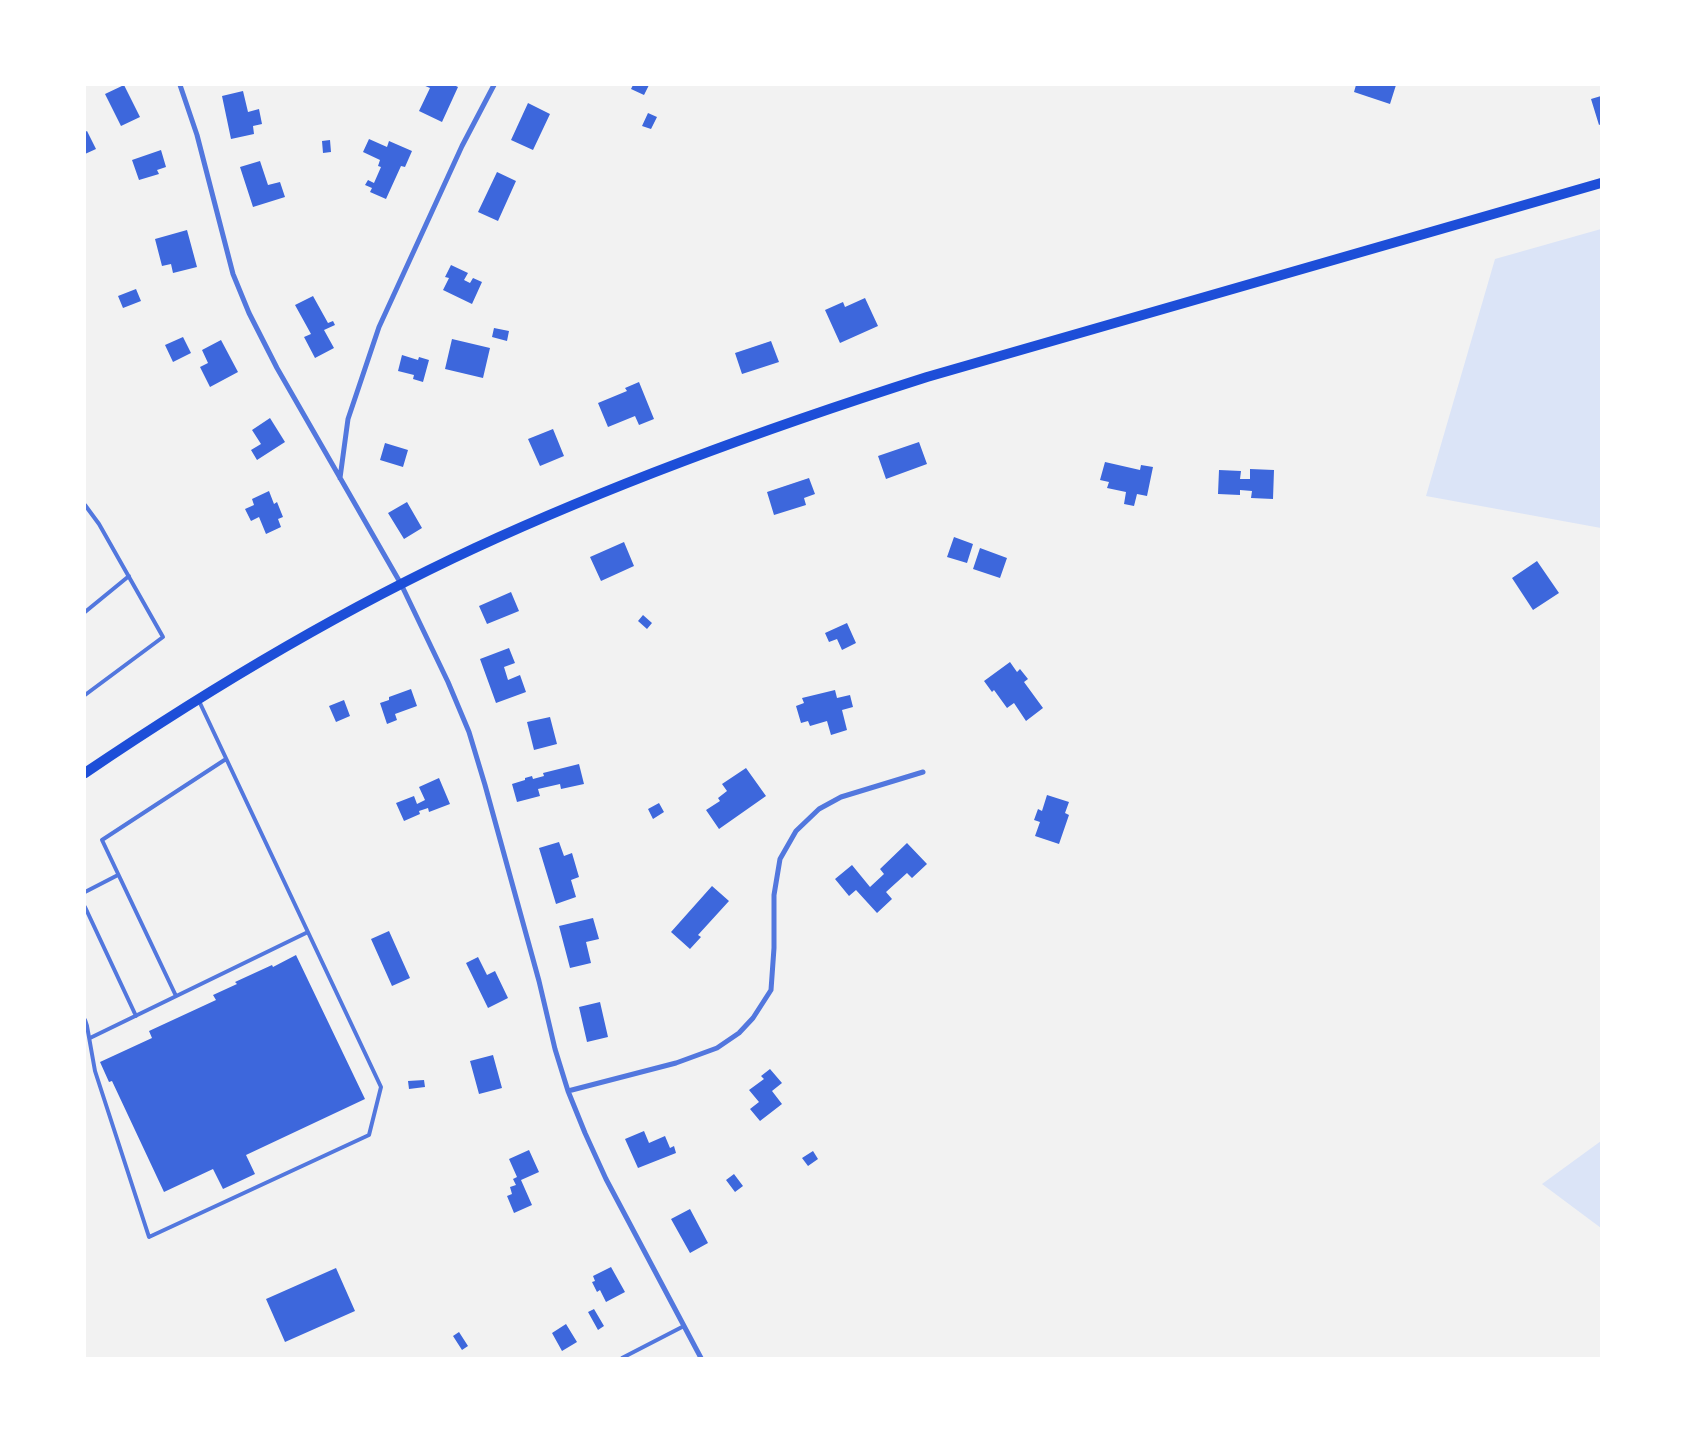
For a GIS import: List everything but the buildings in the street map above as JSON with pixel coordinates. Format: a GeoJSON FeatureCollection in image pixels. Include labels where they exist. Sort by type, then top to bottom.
{"type":"FeatureCollection","features":[{"type":"Feature","properties":{"kind":"main road"},"geometry":{"type":"LineString","coordinates":[[85,773],[198,699],[315,630],[401,584],[475,548],[591,497],[693,457],[840,404],[927,377],[1601,184]]}},
{"type":"Feature","properties":{"kind":"street"},"geometry":{"type":"LineString","coordinates":[[180,85],[197,135],[233,274],[249,313],[277,368],[401,584],[434,652],[469,732],[508,867],[539,981],[555,1050],[568,1091],[606,1179],[700,1358]]}},
{"type":"Feature","properties":{"kind":"street"},"geometry":{"type":"LineString","coordinates":[[340,479],[348,418],[379,327],[462,146],[494,85]]}},
{"type":"Feature","properties":{"kind":"street"},"geometry":{"type":"LineString","coordinates":[[568,1091],[676,1063],[717,1048],[739,1032],[753,1018],[771,990],[774,948],[774,895],[780,859],[796,831],[819,809],[841,797],[924,772]]}},
{"type":"Feature","properties":{"kind":"lane"},"geometry":{"type":"LineString","coordinates":[[85,505],[99,524],[163,636],[85,695]]}},
{"type":"Feature","properties":{"kind":"lane"},"geometry":{"type":"LineString","coordinates":[[85,612],[129,576]]}},
{"type":"Feature","properties":{"kind":"lane"},"geometry":{"type":"LineString","coordinates":[[85,1020],[90,1038],[95,1072],[149,1237],[369,1135],[381,1087],[198,699]]}},
{"type":"Feature","properties":{"kind":"lane"},"geometry":{"type":"LineString","coordinates":[[176,996],[102,840],[226,759]]}},
{"type":"Feature","properties":{"kind":"lane"},"geometry":{"type":"LineString","coordinates":[[85,892],[118,875]]}},
{"type":"Feature","properties":{"kind":"lane"},"geometry":{"type":"LineString","coordinates":[[85,906],[136,1016]]}},
{"type":"Feature","properties":{"kind":"lane"},"geometry":{"type":"LineString","coordinates":[[90,1038],[308,932]]}},
{"type":"Feature","properties":{"kind":"lane"},"geometry":{"type":"LineString","coordinates":[[622,1358],[684,1326]]}},
{"type":"Feature","properties":{"kind":"shaded area"},"geometry":{"type":"Polygon","coordinates":[[[1601,229],[1601,528],[1426,496],[1495,259],[1601,229]]]}},
{"type":"Feature","properties":{"kind":"shaded area"},"geometry":{"type":"Polygon","coordinates":[[[1601,1141],[1601,1228],[1542,1184],[1601,1141]]]}}]}
